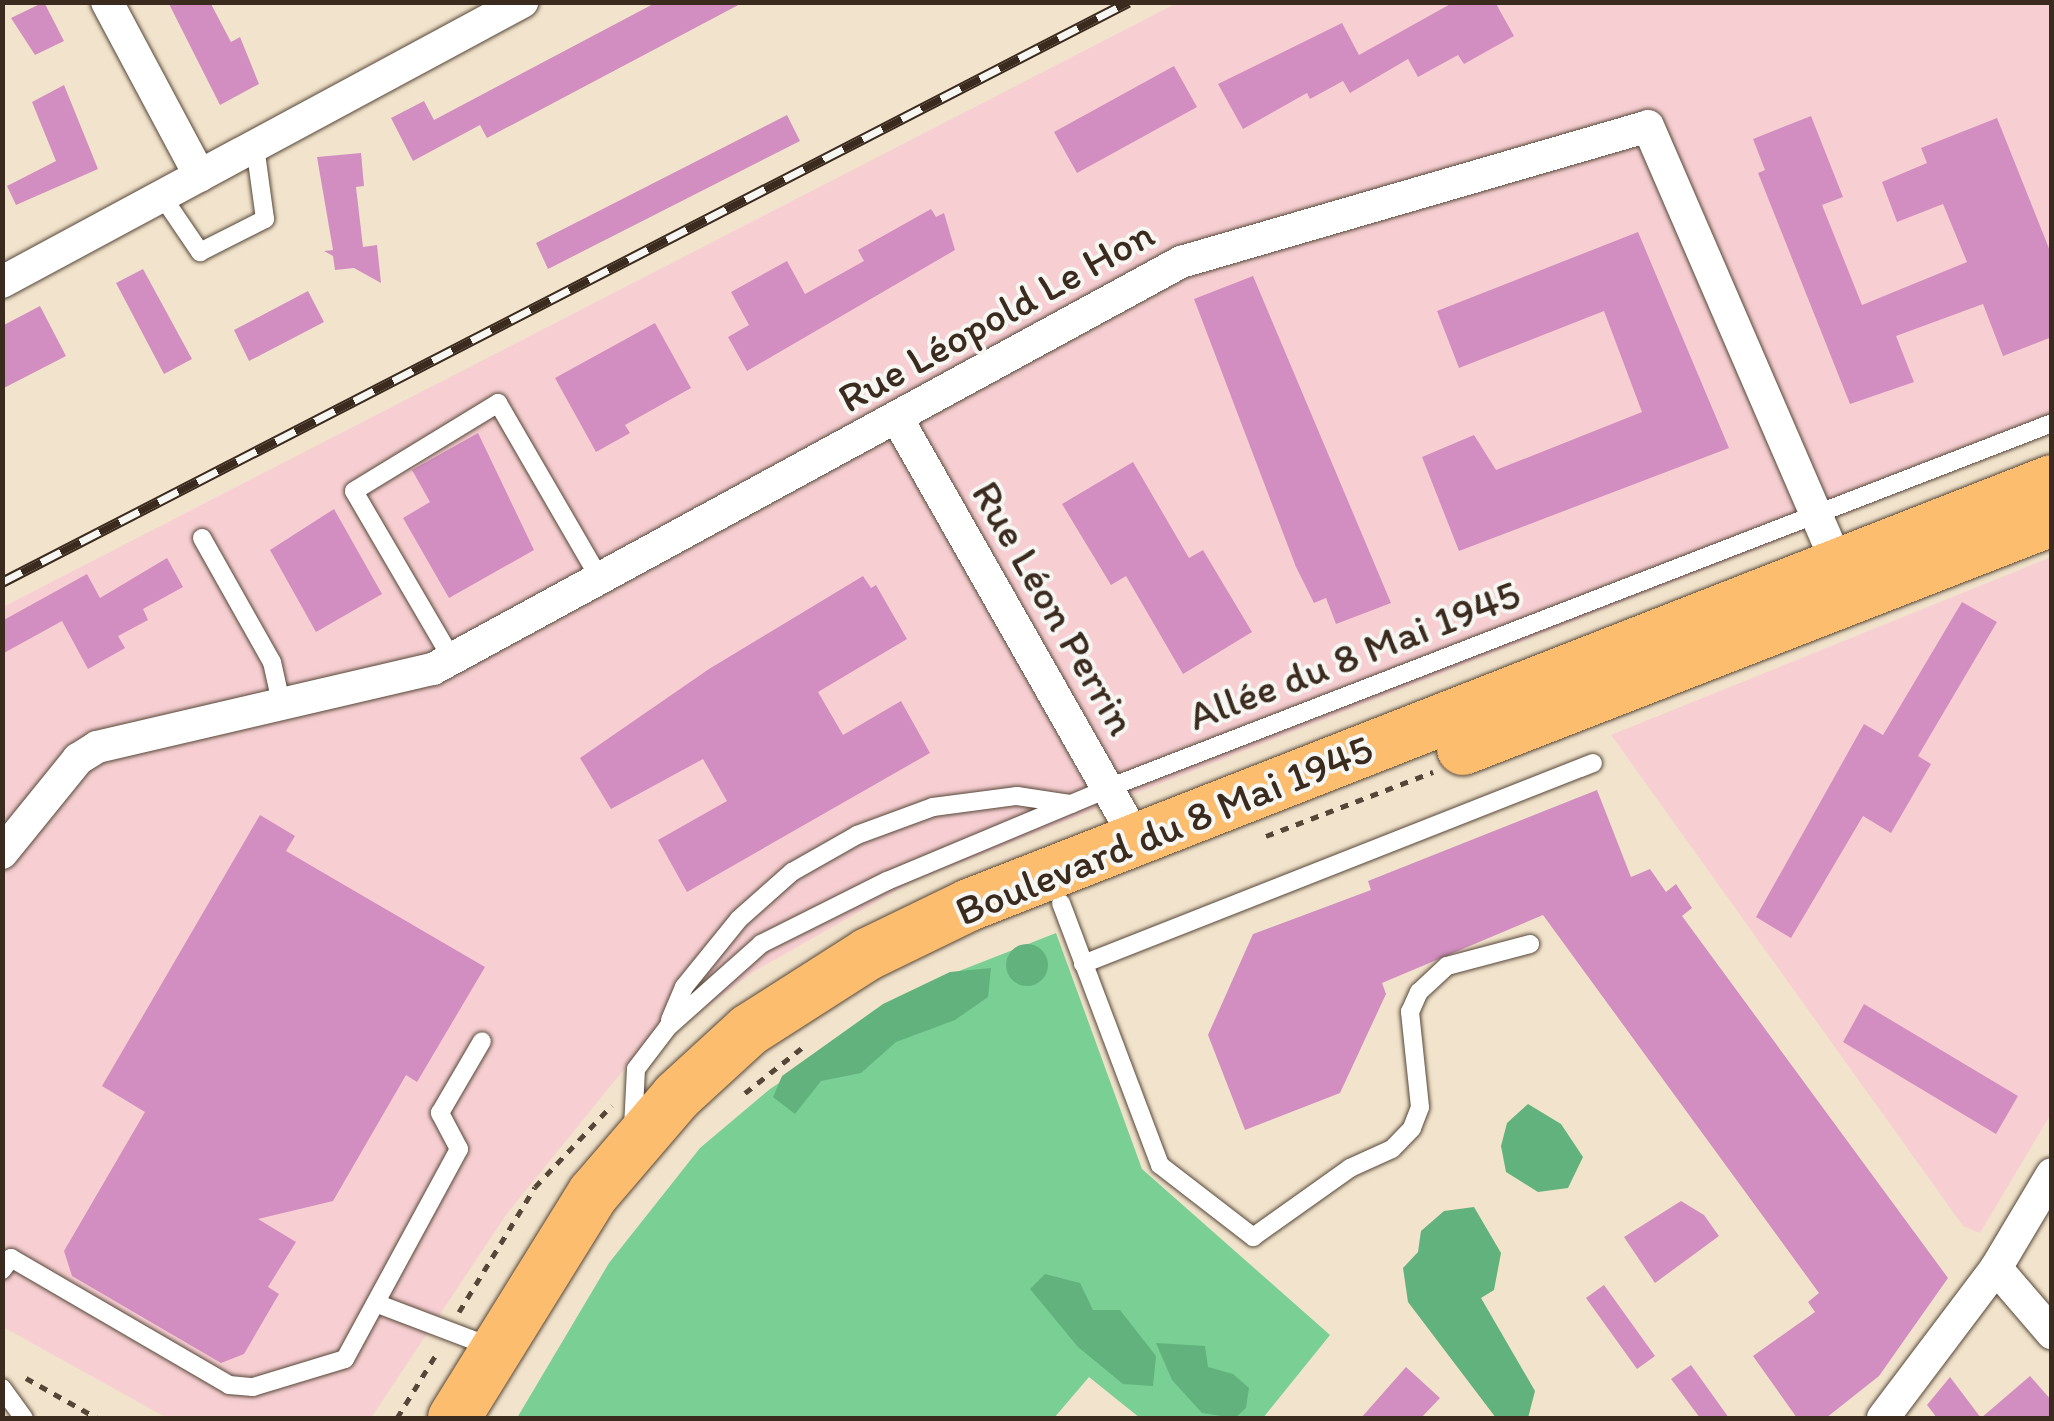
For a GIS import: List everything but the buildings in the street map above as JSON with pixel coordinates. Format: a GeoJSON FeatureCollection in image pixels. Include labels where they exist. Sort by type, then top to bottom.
{"type":"FeatureCollection","features":[{"type":"Feature","properties":{"kind":"main road","name":"Boulevard du 8 Mai 1945"},"geometry":{"type":"LineString","coordinates":[[454,1418],[592,1194],[632,1148],[749,1030],[868,954],[969,905],[2052,481]]}},
{"type":"Feature","properties":{"kind":"main road","name":"Boulevard du 8 Mai 1945"},"geometry":{"type":"LineString","coordinates":[[476,1418],[558,1280],[620,1194],[700,1114],[840,1007],[913,966],[1062,903],[1565,721],[2052,520]]}},
{"type":"Feature","properties":{"kind":"street"},"geometry":{"type":"LineString","coordinates":[[107,2],[200,176]]}},
{"type":"Feature","properties":{"kind":"street"},"geometry":{"type":"LineString","coordinates":[[2,282],[522,2]]}},
{"type":"Feature","properties":{"kind":"street","name":"Rue Léopold Le Hon"},"geometry":{"type":"LineString","coordinates":[[2,853],[78,759],[96,747],[390,682],[452,660],[1182,262],[1648,126],[1837,564]]}},
{"type":"Feature","properties":{"kind":"street","name":"Rue Léon Perrin"},"geometry":{"type":"LineString","coordinates":[[897,418],[1136,839]]}},
{"type":"Feature","properties":{"kind":"street"},"geometry":{"type":"LineString","coordinates":[[1883,1418],[1996,1268],[2052,1174]]}},
{"type":"Feature","properties":{"kind":"street"},"geometry":{"type":"LineString","coordinates":[[1996,1268],[2052,1334]]}},
{"type":"Feature","properties":{"kind":"lane"},"geometry":{"type":"LineString","coordinates":[[162,196],[200,252],[264,220],[255,146]]}},
{"type":"Feature","properties":{"kind":"lane"},"geometry":{"type":"LineString","coordinates":[[452,660],[354,491],[498,403],[600,579]]}},
{"type":"Feature","properties":{"kind":"lane","name":"Allée du 8 Mai 1945"},"geometry":{"type":"LineString","coordinates":[[632,1148],[636,1068],[668,1027],[761,944],[886,881],[1108,788],[2052,423]]}},
{"type":"Feature","properties":{"kind":"lane"},"geometry":{"type":"LineString","coordinates":[[202,538],[272,662],[282,707]]}},
{"type":"Feature","properties":{"kind":"lane"},"geometry":{"type":"LineString","coordinates":[[1083,964],[1593,763]]}},
{"type":"Feature","properties":{"kind":"lane"},"geometry":{"type":"LineString","coordinates":[[668,1027],[684,987],[739,920],[792,872],[856,835],[933,806],[1016,796],[1071,804]]}},
{"type":"Feature","properties":{"kind":"lane"},"geometry":{"type":"LineString","coordinates":[[1062,903],[1160,1165],[1254,1237],[1350,1168],[1392,1149],[1412,1128],[1420,1106],[1410,1012],[1419,992],[1447,966],[1530,944]]}},
{"type":"Feature","properties":{"kind":"lane"},"geometry":{"type":"LineString","coordinates":[[2,1270],[11,1258],[241,1386],[345,1359],[460,1149],[440,1113],[482,1040]]}},
{"type":"Feature","properties":{"kind":"lane"},"geometry":{"type":"LineString","coordinates":[[378,1304],[496,1348]]}},
{"type":"Feature","properties":{"kind":"lane"},"geometry":{"type":"LineString","coordinates":[[2,1388],[24,1418]]}},
{"type":"Feature","properties":{"kind":"path"},"geometry":{"type":"LineString","coordinates":[[18,1374],[97,1418]]}},
{"type":"Feature","properties":{"kind":"shaded area"},"geometry":{"type":"Polygon","coordinates":[[[1177,3],[2051,3],[2051,433],[913,881],[753,972],[625,1068],[506,1215],[371,1418],[167,1418],[3,1327],[3,607],[1177,3]]]}},
{"type":"Feature","properties":{"kind":"shaded area"},"geometry":{"type":"Polygon","coordinates":[[[2051,557],[2051,1114],[1980,1233],[1963,1226],[1611,735],[2051,557]]]}},
{"type":"Feature","properties":{"kind":"green space"},"geometry":{"type":"Polygon","coordinates":[[[1056,933],[1142,1169],[1330,1335],[1263,1418],[1140,1418],[1089,1377],[1054,1418],[517,1418],[609,1263],[700,1148],[770,1089],[863,1027],[954,973],[1056,933]]]}},
{"type":"Feature","properties":{"kind":"green space"},"geometry":{"type":"Polygon","coordinates":[[[1027,944],[1042,950],[1048,965],[1042,980],[1027,986],[1012,980],[1006,965],[1012,950],[1027,944]]]}},
{"type":"Feature","properties":{"kind":"green space"},"geometry":{"type":"Polygon","coordinates":[[[991,968],[988,997],[955,1020],[896,1042],[861,1073],[821,1081],[795,1114],[773,1097],[782,1076],[883,1004],[950,972],[991,968]]]}},
{"type":"Feature","properties":{"kind":"green space"},"geometry":{"type":"Polygon","coordinates":[[[1528,1104],[1561,1124],[1583,1157],[1568,1188],[1538,1192],[1506,1172],[1501,1146],[1507,1123],[1528,1104]]]}},
{"type":"Feature","properties":{"kind":"green space"},"geometry":{"type":"Polygon","coordinates":[[[1474,1207],[1501,1253],[1494,1290],[1481,1298],[1535,1391],[1528,1418],[1496,1418],[1408,1302],[1403,1268],[1418,1252],[1421,1231],[1444,1211],[1474,1207]]]}},
{"type":"Feature","properties":{"kind":"green space"},"geometry":{"type":"Polygon","coordinates":[[[1045,1274],[1080,1283],[1093,1310],[1120,1310],[1156,1356],[1153,1386],[1123,1384],[1078,1347],[1030,1289],[1045,1274]]]}},
{"type":"Feature","properties":{"kind":"green space"},"geometry":{"type":"Polygon","coordinates":[[[1156,1343],[1205,1346],[1208,1367],[1233,1374],[1249,1388],[1246,1408],[1235,1418],[1202,1413],[1172,1380],[1156,1343]]]}},
{"type":"Feature","properties":{"kind":"railway"},"geometry":{"type":"LineString","coordinates":[[2,582],[1128,2]]}}]}
